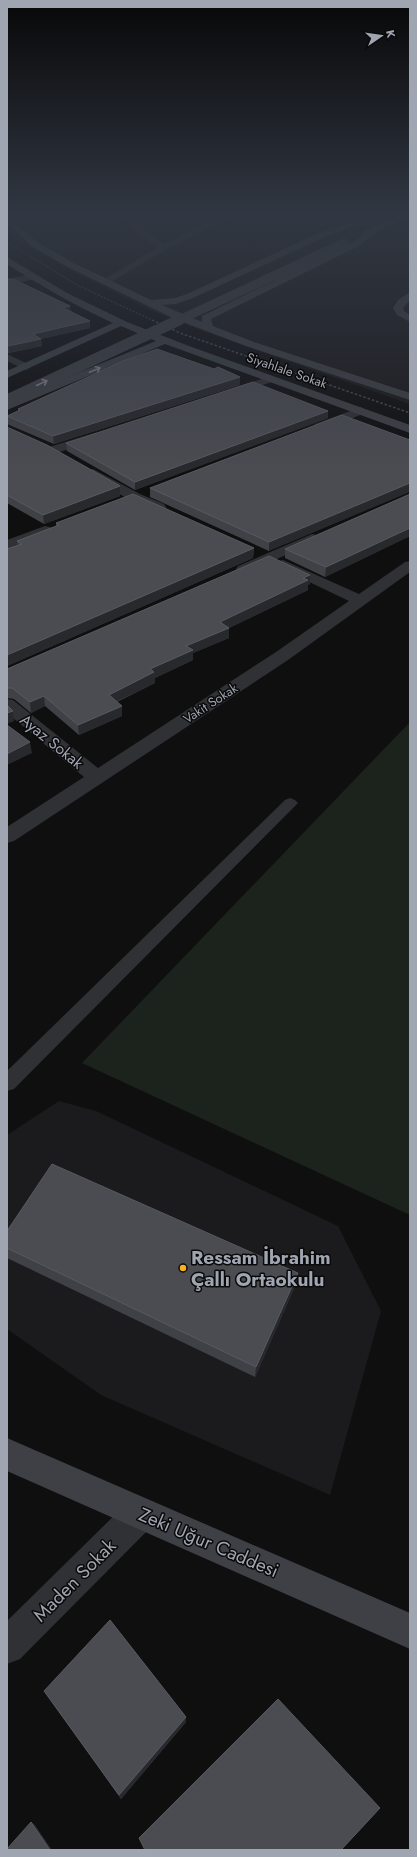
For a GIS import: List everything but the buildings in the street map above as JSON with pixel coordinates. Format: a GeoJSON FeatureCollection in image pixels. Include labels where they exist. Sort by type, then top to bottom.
{"type":"FeatureCollection","features":[{"type":"Feature","properties":{"kind":"main road","name":"Siyahlale Sokak"},"geometry":{"type":"LineString","coordinates":[[78,302],[122,328],[164,341],[410,429]]}},
{"type":"Feature","properties":{"kind":"main road"},"geometry":{"type":"LineString","coordinates":[[147,302],[208,328],[257,346],[410,397]]}},
{"type":"Feature","properties":{"kind":"main road"},"geometry":{"type":"LineString","coordinates":[[150,303],[167,302]]}},
{"type":"Feature","properties":{"kind":"main road"},"geometry":{"type":"LineString","coordinates":[[182,302],[180,303],[197,307],[208,307],[238,302]]}},
{"type":"Feature","properties":{"kind":"main road"},"geometry":{"type":"LineString","coordinates":[[159,317],[193,302]]}},
{"type":"Feature","properties":{"kind":"main road"},"geometry":{"type":"LineString","coordinates":[[7,400],[218,302]]}},
{"type":"Feature","properties":{"kind":"main road"},"geometry":{"type":"LineString","coordinates":[[208,328],[206,318],[241,302]]}},
{"type":"Feature","properties":{"kind":"main road"},"geometry":{"type":"LineString","coordinates":[[401,302],[398,308],[400,313],[410,319]]}},
{"type":"Feature","properties":{"kind":"main road"},"geometry":{"type":"LineString","coordinates":[[7,376],[75,346],[122,328],[144,323]]}},
{"type":"Feature","properties":{"kind":"main road"},"geometry":{"type":"LineString","coordinates":[[75,346],[98,341],[118,343],[131,348],[124,358]]}},
{"type":"Feature","properties":{"kind":"main road"},"geometry":{"type":"LineString","coordinates":[[7,406],[164,341]]}},
{"type":"Feature","properties":{"kind":"main road"},"geometry":{"type":"LineString","coordinates":[[7,386],[86,350]]}},
{"type":"Feature","properties":{"kind":"main road","name":"Zeki Uğur Caddesi"},"geometry":{"type":"LineString","coordinates":[[7,1454],[140,1514],[281,1572],[410,1631]]}},
{"type":"Feature","properties":{"kind":"street"},"geometry":{"type":"LineString","coordinates":[[7,357],[26,367]]}},
{"type":"Feature","properties":{"kind":"street"},"geometry":{"type":"LineString","coordinates":[[218,397],[271,380]]}},
{"type":"Feature","properties":{"kind":"street"},"geometry":{"type":"LineString","coordinates":[[310,430],[361,411]]}},
{"type":"Feature","properties":{"kind":"street"},"geometry":{"type":"LineString","coordinates":[[53,450],[105,433]]}},
{"type":"Feature","properties":{"kind":"street"},"geometry":{"type":"LineString","coordinates":[[40,444],[66,458]]}},
{"type":"Feature","properties":{"kind":"street"},"geometry":{"type":"LineString","coordinates":[[80,466],[135,497],[170,512]]}},
{"type":"Feature","properties":{"kind":"street"},"geometry":{"type":"LineString","coordinates":[[121,502],[149,491]]}},
{"type":"Feature","properties":{"kind":"street"},"geometry":{"type":"LineString","coordinates":[[7,545],[57,526]]}},
{"type":"Feature","properties":{"kind":"street"},"geometry":{"type":"LineString","coordinates":[[233,573],[326,532]]}},
{"type":"Feature","properties":{"kind":"street"},"geometry":{"type":"LineString","coordinates":[[255,551],[360,600]]}},
{"type":"Feature","properties":{"kind":"street","name":"Vakit Sokak"},"geometry":{"type":"LineString","coordinates":[[7,836],[98,778],[282,656],[410,565]]}},
{"type":"Feature","properties":{"kind":"street","name":"Ayaz Sokak"},"geometry":{"type":"LineString","coordinates":[[7,704],[98,778]]}},
{"type":"Feature","properties":{"kind":"street","name":"Maden Sokak"},"geometry":{"type":"LineString","coordinates":[[7,1646],[140,1514]]}},
{"type":"Feature","properties":{"kind":"lane"},"geometry":{"type":"LineString","coordinates":[[7,1083],[290,803]]}},
{"type":"Feature","properties":{"kind":"shaded area"},"geometry":{"type":"Polygon","coordinates":[[[134,302],[410,302],[410,404],[211,334],[157,313],[134,302]]]}},
{"type":"Feature","properties":{"kind":"shaded area"},"geometry":{"type":"Polygon","coordinates":[[[410,722],[410,1215],[82,1063],[410,722]]]}},
{"type":"Feature","properties":{"kind":"shaded area","name":"Ressam İbrahim Çallı Ortaokulu"},"geometry":{"type":"Polygon","coordinates":[[[59,1101],[96,1111],[338,1226],[381,1311],[330,1495],[101,1395],[7,1329],[7,1135],[59,1101]]]}},
{"type":"Feature","properties":{"kind":"railway"},"geometry":{"type":"LineString","coordinates":[[113,302],[154,321]]}},
{"type":"Feature","properties":{"kind":"railway"},"geometry":{"type":"LineString","coordinates":[[152,320],[180,333],[410,413]]}},
{"type":"Feature","properties":{"kind":"place","name":"Ressam İbrahim Çallı Ortaokulu"},"geometry":{"type":"Point","coordinates":[183,1268]}}]}
